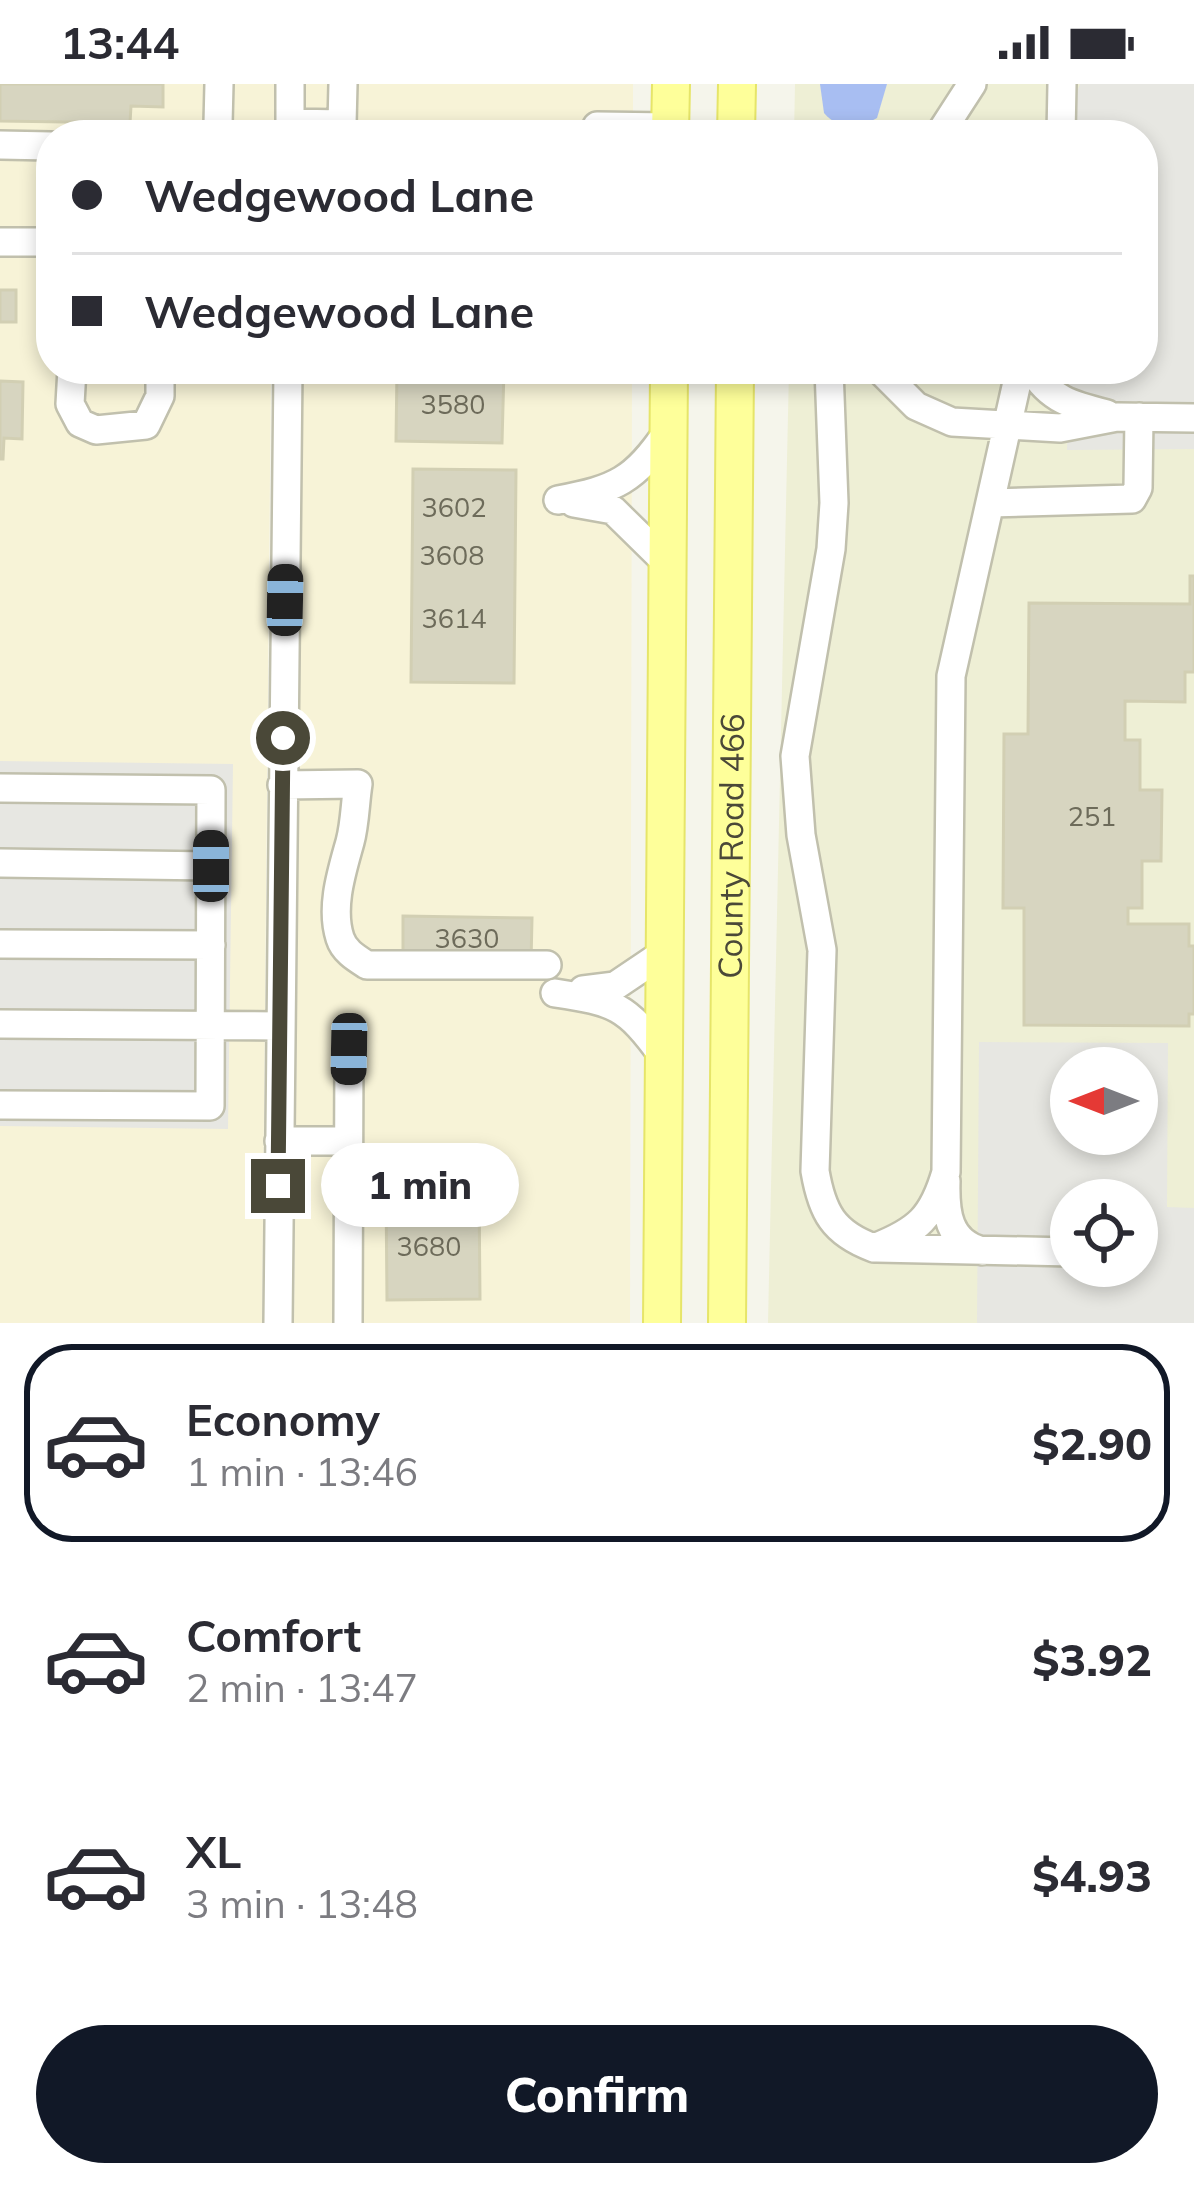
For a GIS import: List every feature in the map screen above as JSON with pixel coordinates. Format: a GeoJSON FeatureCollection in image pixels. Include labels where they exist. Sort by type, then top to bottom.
{"type":"FeatureCollection","features":[{"type":"Feature","properties":{"kind":"main road"},"geometry":{"type":"LineString","coordinates":[[670,120],[671,84]]}},
{"type":"Feature","properties":{"kind":"main road"},"geometry":{"type":"LineString","coordinates":[[736,120],[737,84]]}},
{"type":"Feature","properties":{"kind":"main road","name":"County Road 466"},"geometry":{"type":"LineString","coordinates":[[662,1323],[669,384]]}},
{"type":"Feature","properties":{"kind":"main road","name":"County Road 466"},"geometry":{"type":"LineString","coordinates":[[727,1323],[734,384]]}},
{"type":"Feature","properties":{"kind":"street"},"geometry":{"type":"LineString","coordinates":[[218,120],[219,84]]}},
{"type":"Feature","properties":{"kind":"street"},"geometry":{"type":"LineString","coordinates":[[290,84],[290,120]]}},
{"type":"Feature","properties":{"kind":"street"},"geometry":{"type":"LineString","coordinates":[[342,120],[343,84]]}},
{"type":"Feature","properties":{"kind":"street"},"geometry":{"type":"LineString","coordinates":[[949,120],[972,84]]}},
{"type":"Feature","properties":{"kind":"street"},"geometry":{"type":"LineString","coordinates":[[1061,120],[1062,84]]}},
{"type":"Feature","properties":{"kind":"street"},"geometry":{"type":"LineString","coordinates":[[0,146],[36,146]]}},
{"type":"Feature","properties":{"kind":"street"},"geometry":{"type":"LineString","coordinates":[[0,242],[36,242]]}},
{"type":"Feature","properties":{"kind":"street"},"geometry":{"type":"LineString","coordinates":[[71,384],[70,404],[80,424],[96,430],[146,425],[160,396],[160,384]]}},
{"type":"Feature","properties":{"kind":"street"},"geometry":{"type":"LineString","coordinates":[[278,1323],[288,384]]}},
{"type":"Feature","properties":{"kind":"street"},"geometry":{"type":"LineString","coordinates":[[830,384],[831,549],[795,756],[801,835],[822,950],[815,1171],[820,1203],[832,1225],[850,1239],[874,1248],[1050,1252]]}},
{"type":"Feature","properties":{"kind":"street"},"geometry":{"type":"LineString","coordinates":[[891,384],[935,416],[952,422],[1060,428],[1128,417],[1194,418]]}},
{"type":"Feature","properties":{"kind":"street"},"geometry":{"type":"LineString","coordinates":[[986,1252],[967,1247],[956,1237],[948,1217],[951,676],[1017,384]]}},
{"type":"Feature","properties":{"kind":"street"},"geometry":{"type":"LineString","coordinates":[[1043,384],[1068,404],[1128,417]]}},
{"type":"Feature","properties":{"kind":"street"},"geometry":{"type":"LineString","coordinates":[[990,503],[1132,499],[1138,488],[1128,417]]}},
{"type":"Feature","properties":{"kind":"street"},"geometry":{"type":"LineString","coordinates":[[667,563],[613,510],[558,500],[607,491],[646,463],[668,431]]}},
{"type":"Feature","properties":{"kind":"street"},"geometry":{"type":"LineString","coordinates":[[282,784],[358,784],[351,839],[340,870],[338,912],[340,940],[351,955],[367,965],[548,965]]}},
{"type":"Feature","properties":{"kind":"street"},"geometry":{"type":"LineString","coordinates":[[0,788],[211,790],[210,1106],[0,1105]]}},
{"type":"Feature","properties":{"kind":"street"},"geometry":{"type":"LineString","coordinates":[[0,863],[211,866]]}},
{"type":"Feature","properties":{"kind":"street"},"geometry":{"type":"LineString","coordinates":[[0,944],[211,945]]}},
{"type":"Feature","properties":{"kind":"street"},"geometry":{"type":"LineString","coordinates":[[663,1056],[642,1028],[611,1002],[555,993],[615,986],[664,952]]}},
{"type":"Feature","properties":{"kind":"street"},"geometry":{"type":"LineString","coordinates":[[0,1024],[280,1026]]}},
{"type":"Feature","properties":{"kind":"street"},"geometry":{"type":"LineString","coordinates":[[348,1323],[349,1049]]}},
{"type":"Feature","properties":{"kind":"street"},"geometry":{"type":"LineString","coordinates":[[279,1141],[348,1141]]}},
{"type":"Feature","properties":{"kind":"street"},"geometry":{"type":"LineString","coordinates":[[874,1248],[919,1226],[937,1202],[946,1172]]}},
{"type":"Feature","properties":{"kind":"shaded area"},"geometry":{"type":"Polygon","coordinates":[[[0,84],[275,84],[274,120],[36,120],[36,384],[271,384],[262,1323],[0,1323],[0,84]]]}},
{"type":"Feature","properties":{"kind":"shaded area"},"geometry":{"type":"Polygon","coordinates":[[[306,84],[633,84],[633,120],[306,120],[306,84]]]}},
{"type":"Feature","properties":{"kind":"shaded area"},"geometry":{"type":"Polygon","coordinates":[[[795,84],[1194,84],[1194,1323],[768,1323],[789,384],[1158,384],[1158,120],[794,120],[795,84]]]}},
{"type":"Feature","properties":{"kind":"shaded area"},"geometry":{"type":"Polygon","coordinates":[[[1080,84],[1194,84],[1194,449],[1067,450],[1069,384],[1158,384],[1158,120],[1073,120],[1080,84]]]}},
{"type":"Feature","properties":{"kind":"shaded area"},"geometry":{"type":"Polygon","coordinates":[[[303,384],[632,384],[630,1323],[294,1323],[303,384]]]}},
{"type":"Feature","properties":{"kind":"shaded area"},"geometry":{"type":"Polygon","coordinates":[[[0,761],[233,764],[228,1129],[0,1126],[0,761]]]}},
{"type":"Feature","properties":{"kind":"shaded area"},"geometry":{"type":"Polygon","coordinates":[[[979,1042],[1168,1043],[1167,1207],[1194,1208],[1194,1323],[977,1323],[979,1042]]]}},
{"type":"Feature","properties":{"kind":"water"},"geometry":{"type":"Polygon","coordinates":[[[820,84],[887,84],[877,118],[833,120],[824,113],[820,84]]]}},
{"type":"Feature","properties":{"kind":"building"},"geometry":{"type":"Polygon","coordinates":[[[0,84],[163,84],[163,107],[131,106],[130,120],[0,121],[0,84]]]}},
{"type":"Feature","properties":{"kind":"building"},"geometry":{"type":"Polygon","coordinates":[[[0,290],[16,290],[16,322],[0,322],[0,290]]]}},
{"type":"Feature","properties":{"kind":"building"},"geometry":{"type":"Polygon","coordinates":[[[0,381],[23,382],[22,439],[4,438],[3,459],[0,459],[0,381]]]}},
{"type":"Feature","properties":{"kind":"building"},"geometry":{"type":"Polygon","coordinates":[[[397,384],[504,384],[502,443],[396,441],[397,384]]]}},
{"type":"Feature","properties":{"kind":"building"},"geometry":{"type":"Polygon","coordinates":[[[413,469],[516,470],[514,683],[411,682],[413,469]]]}},
{"type":"Feature","properties":{"kind":"building"},"geometry":{"type":"Polygon","coordinates":[[[1190,576],[1194,576],[1194,672],[1185,672],[1185,702],[1125,701],[1125,740],[1140,740],[1140,790],[1162,790],[1161,861],[1142,861],[1142,908],[1128,908],[1128,924],[1189,924],[1189,946],[1194,946],[1194,1014],[1189,1014],[1189,1026],[1024,1025],[1024,908],[1003,908],[1004,734],[1028,734],[1029,603],[1190,604],[1190,576]]]}},
{"type":"Feature","properties":{"kind":"building"},"geometry":{"type":"Polygon","coordinates":[[[403,916],[532,918],[531,963],[403,960],[403,916]]]}},
{"type":"Feature","properties":{"kind":"building"},"geometry":{"type":"Polygon","coordinates":[[[386,1189],[479,1189],[480,1299],[387,1300],[386,1189]]]}},
{"type":"Feature","properties":{"kind":"route"},"geometry":{"type":"LineString","coordinates":[[278,1186],[283,738]]}}]}
